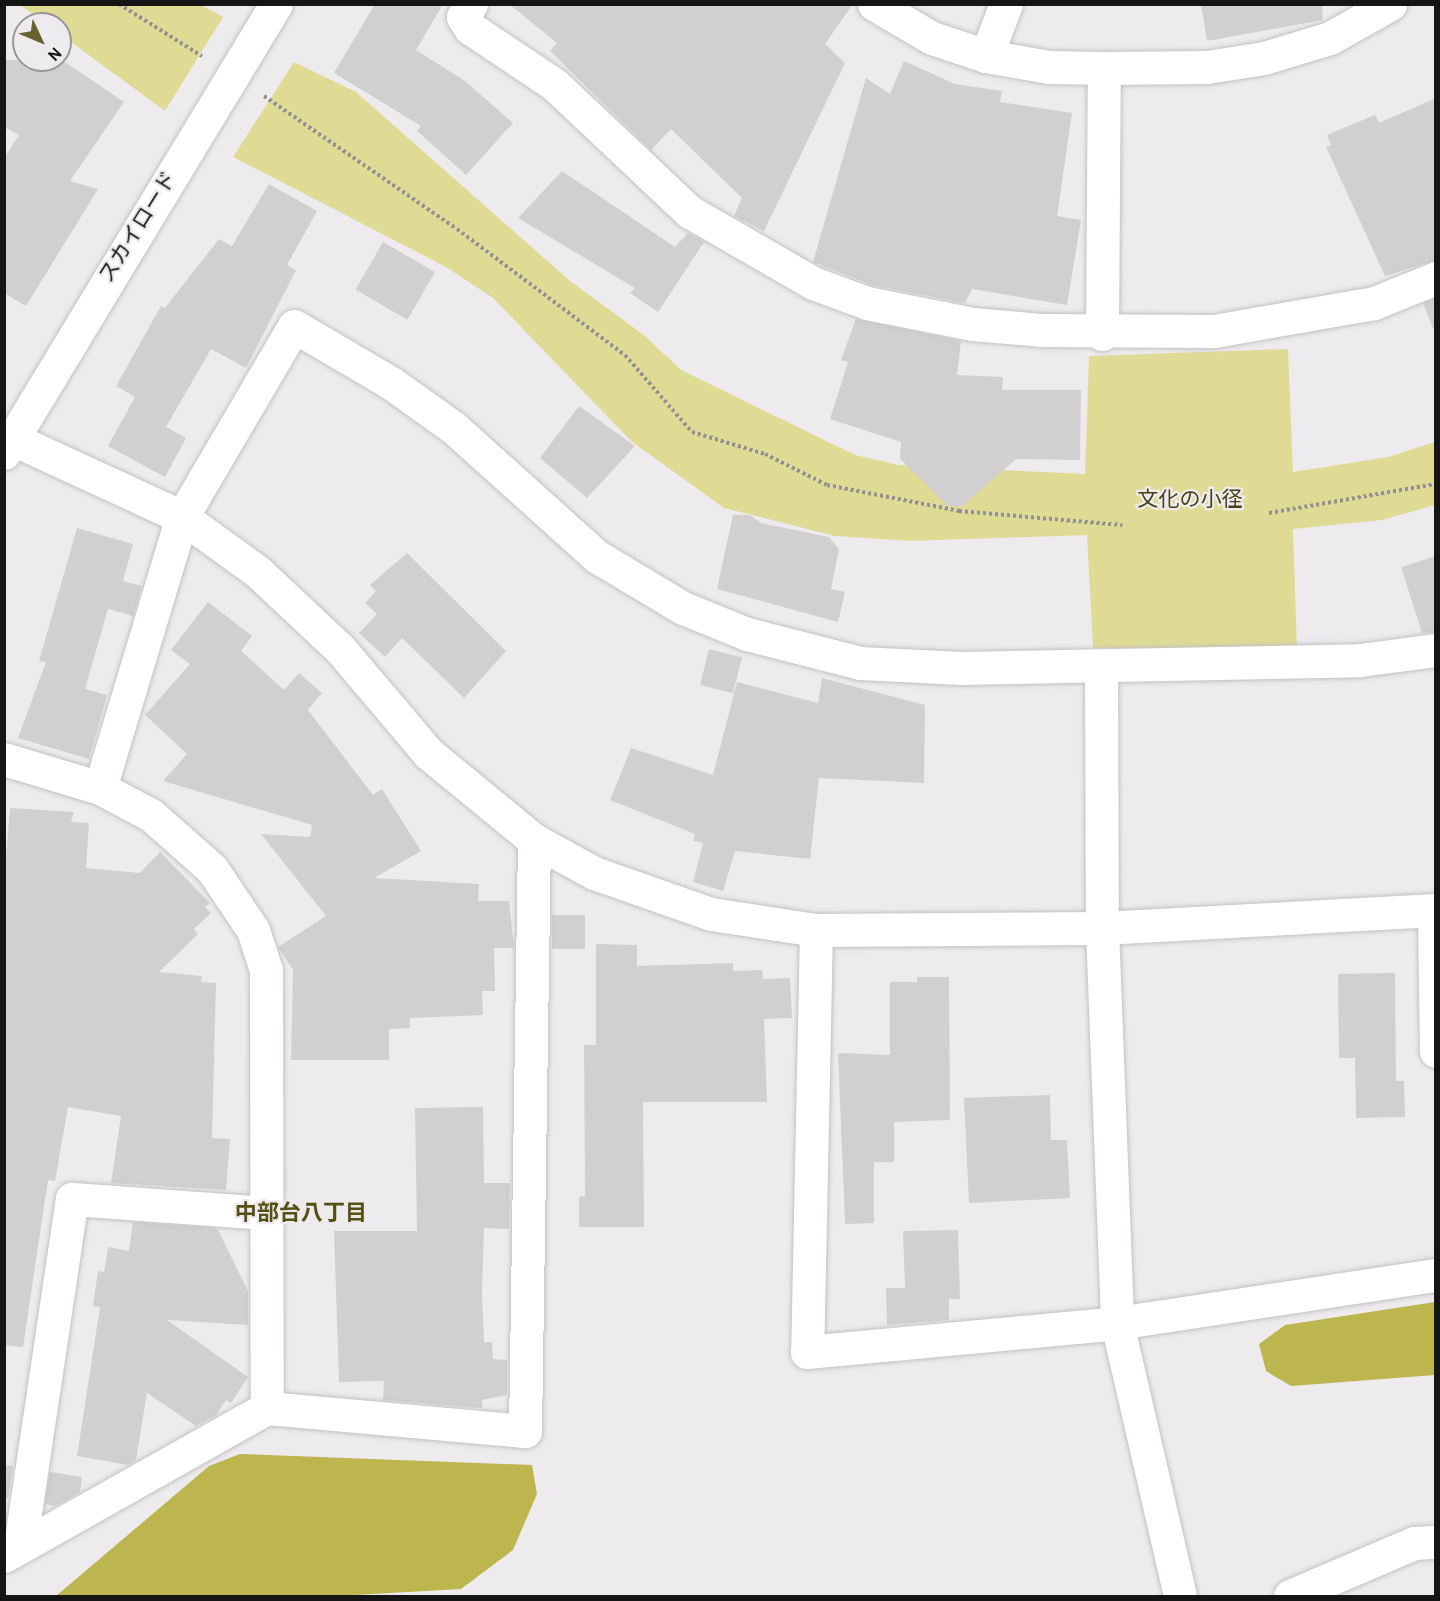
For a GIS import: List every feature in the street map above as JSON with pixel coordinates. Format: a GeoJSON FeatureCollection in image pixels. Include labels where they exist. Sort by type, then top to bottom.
{"type":"FeatureCollection","features":[{"type":"Feature","properties":{"kind":"street","name":"スカイロード"},"geometry":{"type":"LineString","coordinates":[[7,442],[276,4]]}},
{"type":"Feature","properties":{"kind":"street"},"geometry":{"type":"LineString","coordinates":[[471,4],[463,17],[470,28],[555,85],[690,212],[802,277],[867,303],[919,316],[1102,334],[1214,331],[1284,323],[1374,303],[1436,278]]}},
{"type":"Feature","properties":{"kind":"street"},"geometry":{"type":"LineString","coordinates":[[874,4],[932,38],[986,56],[1049,67],[1104,68],[1207,67],[1264,58],[1330,38],[1390,4]]}},
{"type":"Feature","properties":{"kind":"street"},"geometry":{"type":"LineString","coordinates":[[986,56],[1006,4]]}},
{"type":"Feature","properties":{"kind":"street"},"geometry":{"type":"LineString","coordinates":[[1102,334],[1104,68]]}},
{"type":"Feature","properties":{"kind":"street"},"geometry":{"type":"LineString","coordinates":[[100,788],[182,518],[294,326],[391,383],[454,428],[596,556],[694,612],[747,634],[860,663],[1101,666],[1360,660],[1436,650]]}},
{"type":"Feature","properties":{"kind":"street"},"geometry":{"type":"LineString","coordinates":[[7,442],[182,518],[293,602],[428,753],[534,840],[594,873],[711,914],[816,930],[1102,928],[1435,911],[1436,1051]]}},
{"type":"Feature","properties":{"kind":"street"},"geometry":{"type":"LineString","coordinates":[[1101,666],[1102,928],[1117,1323],[1180,1596]]}},
{"type":"Feature","properties":{"kind":"street"},"geometry":{"type":"LineString","coordinates":[[4,759],[100,788],[182,838],[212,869],[253,930],[266,970],[267,1408]]}},
{"type":"Feature","properties":{"kind":"street"},"geometry":{"type":"LineString","coordinates":[[12,1551],[267,1408],[525,1431],[534,840]]}},
{"type":"Feature","properties":{"kind":"street"},"geometry":{"type":"LineString","coordinates":[[816,930],[807,1352],[1117,1323],[1436,1275]]}},
{"type":"Feature","properties":{"kind":"street"},"geometry":{"type":"LineString","coordinates":[[12,1551],[72,1199],[267,1214]]}},
{"type":"Feature","properties":{"kind":"street"},"geometry":{"type":"LineString","coordinates":[[1290,1596],[1414,1543],[1436,1542]]}},
{"type":"Feature","properties":{"kind":"path"},"geometry":{"type":"LineString","coordinates":[[119,4],[233,75],[457,229],[625,355],[692,432],[765,454],[827,485],[959,511],[1122,525]]}},
{"type":"Feature","properties":{"kind":"path"},"geometry":{"type":"LineString","coordinates":[[1269,513],[1436,484]]}},
{"type":"Feature","properties":{"kind":"green space"},"geometry":{"type":"Polygon","coordinates":[[[20,5],[201,5],[223,17],[165,111],[72,43],[72,12],[30,12],[20,5]]]}},
{"type":"Feature","properties":{"kind":"green space","name":"文化の小径"},"geometry":{"type":"Polygon","coordinates":[[[294,62],[356,92],[569,280],[645,336],[681,370],[855,455],[899,465],[1085,474],[1089,356],[1288,349],[1293,472],[1388,457],[1435,442],[1435,505],[1382,520],[1293,529],[1297,650],[1093,648],[1087,535],[911,541],[835,536],[724,508],[631,441],[493,298],[446,267],[233,157],[294,62]]]}},
{"type":"Feature","properties":{"kind":"shaded area"},"geometry":{"type":"Polygon","coordinates":[[[1435,1302],[1435,1375],[1291,1386],[1266,1371],[1259,1344],[1285,1325],[1435,1302]]]}},
{"type":"Feature","properties":{"kind":"shaded area"},"geometry":{"type":"Polygon","coordinates":[[[240,1454],[532,1465],[537,1494],[513,1550],[461,1589],[337,1596],[56,1596],[209,1466],[240,1454]]]}},
{"type":"Feature","properties":{"kind":"building"},"geometry":{"type":"Polygon","coordinates":[[[375,4],[443,4],[416,50],[465,81],[513,123],[466,175],[417,131],[421,126],[334,73],[375,4]]]}},
{"type":"Feature","properties":{"kind":"building"},"geometry":{"type":"Polygon","coordinates":[[[509,4],[853,4],[825,44],[845,63],[764,231],[734,216],[742,198],[671,129],[651,150],[550,51],[557,43],[509,4]]]}},
{"type":"Feature","properties":{"kind":"building"},"geometry":{"type":"Polygon","coordinates":[[[1201,4],[1322,4],[1323,20],[1207,41],[1201,4]]]}},
{"type":"Feature","properties":{"kind":"building"},"geometry":{"type":"Polygon","coordinates":[[[4,60],[12,60],[12,72],[72,72],[72,67],[124,102],[70,181],[98,189],[26,306],[4,293],[4,158],[19,135],[4,127],[4,60]]]}},
{"type":"Feature","properties":{"kind":"building"},"geometry":{"type":"Polygon","coordinates":[[[904,61],[955,84],[1002,91],[1000,102],[1072,113],[1057,216],[1081,220],[1067,305],[972,289],[965,303],[872,285],[813,262],[866,78],[890,94],[904,61]]]}},
{"type":"Feature","properties":{"kind":"building"},"geometry":{"type":"Polygon","coordinates":[[[1436,98],[1436,260],[1385,276],[1326,147],[1331,145],[1327,135],[1375,115],[1379,123],[1436,98]]]}},
{"type":"Feature","properties":{"kind":"building"},"geometry":{"type":"Polygon","coordinates":[[[562,171],[675,247],[688,233],[704,242],[658,312],[630,293],[635,288],[518,218],[562,171]]]}},
{"type":"Feature","properties":{"kind":"building"},"geometry":{"type":"Polygon","coordinates":[[[269,184],[317,211],[287,265],[296,270],[246,368],[211,349],[166,427],[186,438],[165,477],[108,446],[135,397],[116,386],[161,306],[165,308],[219,239],[232,246],[269,184]]]}},
{"type":"Feature","properties":{"kind":"building"},"geometry":{"type":"Polygon","coordinates":[[[383,242],[435,272],[407,320],[356,290],[383,242]]]}},
{"type":"Feature","properties":{"kind":"building"},"geometry":{"type":"Polygon","coordinates":[[[1436,298],[1436,327],[1433,328],[1423,303],[1436,298]]]}},
{"type":"Feature","properties":{"kind":"building"},"geometry":{"type":"Polygon","coordinates":[[[856,319],[961,341],[957,375],[1003,377],[1002,390],[1081,390],[1080,460],[1016,459],[961,507],[948,506],[900,459],[901,442],[830,419],[848,362],[841,360],[856,319]]]}},
{"type":"Feature","properties":{"kind":"building"},"geometry":{"type":"Polygon","coordinates":[[[579,406],[635,446],[587,498],[540,458],[579,406]]]}},
{"type":"Feature","properties":{"kind":"building"},"geometry":{"type":"Polygon","coordinates":[[[733,515],[750,515],[761,523],[829,537],[839,549],[831,589],[845,592],[838,622],[717,589],[733,515]]]}},
{"type":"Feature","properties":{"kind":"building"},"geometry":{"type":"Polygon","coordinates":[[[77,528],[133,544],[123,581],[142,586],[133,616],[108,609],[85,689],[107,695],[89,759],[18,738],[46,662],[39,661],[77,528]]]}},
{"type":"Feature","properties":{"kind":"building"},"geometry":{"type":"Polygon","coordinates":[[[407,553],[506,651],[464,698],[402,638],[385,657],[359,633],[377,614],[365,603],[376,591],[370,585],[407,553]]]}},
{"type":"Feature","properties":{"kind":"building"},"geometry":{"type":"Polygon","coordinates":[[[1436,556],[1436,632],[1422,633],[1401,567],[1436,556]]]}},
{"type":"Feature","properties":{"kind":"building"},"geometry":{"type":"Polygon","coordinates":[[[208,602],[252,636],[241,651],[284,690],[299,673],[322,693],[308,710],[373,795],[382,789],[421,851],[374,878],[479,884],[478,901],[509,901],[514,948],[494,948],[495,991],[482,991],[483,1015],[410,1018],[410,1028],[389,1029],[389,1060],[291,1060],[293,970],[278,947],[326,916],[261,834],[310,837],[312,825],[163,781],[187,754],[145,715],[190,664],[171,650],[208,602]]]}},
{"type":"Feature","properties":{"kind":"building"},"geometry":{"type":"Polygon","coordinates":[[[709,649],[742,657],[733,693],[700,685],[709,649]]]}},
{"type":"Feature","properties":{"kind":"building"},"geometry":{"type":"Polygon","coordinates":[[[822,678],[925,705],[924,783],[819,778],[810,859],[735,851],[723,891],[693,882],[703,843],[693,841],[695,834],[610,800],[631,748],[713,775],[737,682],[818,703],[822,678]]]}},
{"type":"Feature","properties":{"kind":"building"},"geometry":{"type":"Polygon","coordinates":[[[10,808],[74,812],[71,822],[89,823],[86,868],[140,873],[160,852],[210,903],[205,907],[211,913],[194,929],[198,934],[159,972],[202,976],[201,982],[216,983],[212,1138],[230,1139],[226,1190],[111,1183],[121,1116],[68,1107],[55,1181],[48,1180],[23,1347],[4,1345],[4,882],[10,808]]]}},
{"type":"Feature","properties":{"kind":"building"},"geometry":{"type":"Polygon","coordinates":[[[552,915],[585,915],[585,949],[552,949],[552,915]]]}},
{"type":"Feature","properties":{"kind":"building"},"geometry":{"type":"Polygon","coordinates":[[[596,944],[637,945],[637,966],[733,963],[733,971],[762,970],[763,979],[790,978],[792,1018],[764,1019],[767,1102],[643,1102],[644,1227],[579,1227],[579,1197],[585,1196],[584,1045],[596,1045],[596,944]]]}},
{"type":"Feature","properties":{"kind":"building"},"geometry":{"type":"Polygon","coordinates":[[[1395,973],[1396,1081],[1404,1081],[1405,1117],[1356,1118],[1355,1058],[1339,1058],[1338,974],[1395,973]]]}},
{"type":"Feature","properties":{"kind":"building"},"geometry":{"type":"Polygon","coordinates":[[[917,977],[949,977],[950,1120],[894,1122],[894,1162],[874,1162],[874,1223],[845,1224],[838,1053],[890,1055],[890,982],[917,982],[917,977]]]}},
{"type":"Feature","properties":{"kind":"building"},"geometry":{"type":"Polygon","coordinates":[[[1050,1095],[1051,1140],[1067,1140],[1070,1198],[969,1203],[964,1098],[1050,1095]]]}},
{"type":"Feature","properties":{"kind":"building"},"geometry":{"type":"Polygon","coordinates":[[[483,1107],[484,1183],[510,1183],[509,1229],[484,1228],[482,1293],[484,1342],[492,1342],[493,1359],[507,1360],[507,1395],[482,1400],[482,1408],[383,1400],[384,1381],[339,1382],[334,1231],[417,1231],[415,1108],[483,1107]]]}},
{"type":"Feature","properties":{"kind":"building"},"geometry":{"type":"Polygon","coordinates":[[[133,1222],[217,1228],[248,1291],[248,1325],[167,1320],[248,1377],[231,1403],[226,1400],[216,1415],[196,1426],[147,1393],[136,1460],[128,1465],[77,1456],[100,1307],[93,1306],[98,1271],[104,1272],[108,1247],[129,1251],[133,1222]]]}},
{"type":"Feature","properties":{"kind":"building"},"geometry":{"type":"Polygon","coordinates":[[[958,1230],[960,1299],[949,1299],[949,1320],[887,1325],[886,1288],[905,1288],[903,1231],[958,1230]]]}},
{"type":"Feature","properties":{"kind":"building"},"geometry":{"type":"Polygon","coordinates":[[[4,1465],[13,1466],[8,1498],[4,1497],[4,1465]]]}},
{"type":"Feature","properties":{"kind":"building"},"geometry":{"type":"Polygon","coordinates":[[[50,1472],[82,1477],[80,1492],[55,1506],[45,1504],[50,1472]]]}},
{"type":"Feature","properties":{"kind":"district","name":"中部台八丁目"},"geometry":{"type":"Point","coordinates":[301,1215]}}]}
